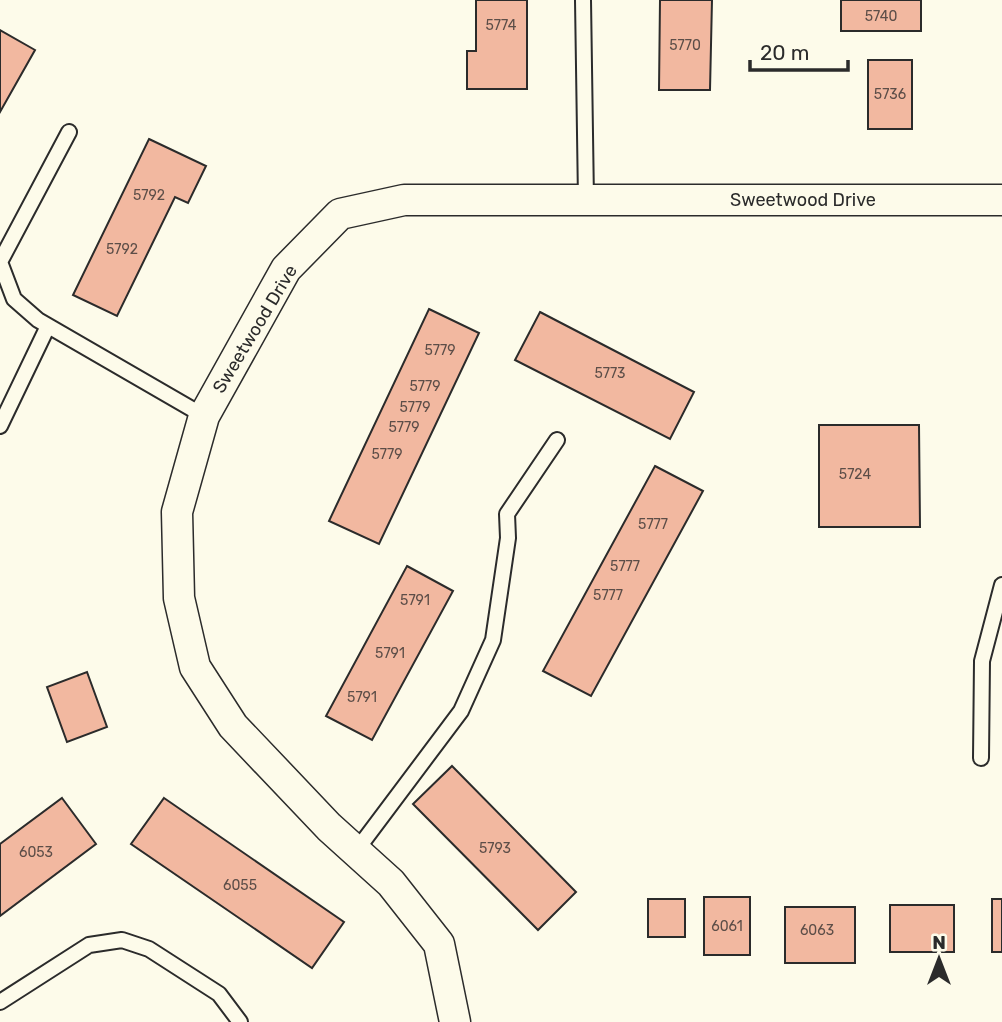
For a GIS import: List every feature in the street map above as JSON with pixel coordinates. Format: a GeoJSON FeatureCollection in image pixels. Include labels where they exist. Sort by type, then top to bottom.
{"type":"FeatureCollection","features":[{"type":"Feature","properties":{"kind":"street","name":"Sweetwood Drive"},"geometry":{"type":"LineString","coordinates":[[455,1022],[439,944],[391,883],[233,726],[195,667],[179,598],[177,512],[204,416],[286,269],[340,214],[404,200],[1002,200]]}},
{"type":"Feature","properties":{"kind":"lane"},"geometry":{"type":"LineString","coordinates":[[583,0],[586,200]]}},
{"type":"Feature","properties":{"kind":"lane"},"geometry":{"type":"LineString","coordinates":[[69,132],[0,262],[14,299],[48,326],[204,416]]}},
{"type":"Feature","properties":{"kind":"lane"},"geometry":{"type":"LineString","coordinates":[[0,426],[48,326]]}},
{"type":"Feature","properties":{"kind":"lane"},"geometry":{"type":"LineString","coordinates":[[356,851],[461,711],[494,640],[508,538],[507,514],[557,440]]}},
{"type":"Feature","properties":{"kind":"lane"},"geometry":{"type":"LineString","coordinates":[[981,758],[982,662],[1002,585]]}},
{"type":"Feature","properties":{"kind":"lane"},"geometry":{"type":"LineString","coordinates":[[0,1002],[89,945],[122,940],[149,949],[219,994],[240,1022]]}},
{"type":"Feature","properties":{"kind":"building"},"geometry":{"type":"Polygon","coordinates":[[[476,0],[527,0],[527,89],[467,89],[467,51],[476,51],[476,0]]]}},
{"type":"Feature","properties":{"kind":"building"},"geometry":{"type":"Polygon","coordinates":[[[660,0],[712,0],[710,90],[659,90],[660,0]]]}},
{"type":"Feature","properties":{"kind":"building"},"geometry":{"type":"Polygon","coordinates":[[[841,0],[921,0],[921,31],[841,31],[841,0]]]}},
{"type":"Feature","properties":{"kind":"building"},"geometry":{"type":"Polygon","coordinates":[[[0,30],[35,50],[0,112],[0,30]]]}},
{"type":"Feature","properties":{"kind":"building"},"geometry":{"type":"Polygon","coordinates":[[[868,60],[912,60],[912,129],[868,129],[868,60]]]}},
{"type":"Feature","properties":{"kind":"building"},"geometry":{"type":"Polygon","coordinates":[[[149,139],[206,166],[188,203],[175,197],[117,316],[73,295],[149,139]]]}},
{"type":"Feature","properties":{"kind":"building"},"geometry":{"type":"Polygon","coordinates":[[[429,309],[479,333],[379,544],[329,521],[429,309]]]}},
{"type":"Feature","properties":{"kind":"building"},"geometry":{"type":"Polygon","coordinates":[[[540,312],[694,392],[670,439],[515,360],[540,312]]]}},
{"type":"Feature","properties":{"kind":"building"},"geometry":{"type":"Polygon","coordinates":[[[819,425],[919,425],[920,527],[819,527],[819,425]]]}},
{"type":"Feature","properties":{"kind":"building"},"geometry":{"type":"Polygon","coordinates":[[[655,466],[703,491],[591,696],[543,671],[655,466]]]}},
{"type":"Feature","properties":{"kind":"building"},"geometry":{"type":"Polygon","coordinates":[[[407,566],[453,591],[372,740],[326,716],[407,566]]]}},
{"type":"Feature","properties":{"kind":"building"},"geometry":{"type":"Polygon","coordinates":[[[87,672],[107,727],[67,742],[47,687],[87,672]]]}},
{"type":"Feature","properties":{"kind":"building"},"geometry":{"type":"Polygon","coordinates":[[[452,766],[576,892],[538,930],[413,804],[452,766]]]}},
{"type":"Feature","properties":{"kind":"building"},"geometry":{"type":"Polygon","coordinates":[[[62,798],[96,844],[0,916],[0,844],[62,798]]]}},
{"type":"Feature","properties":{"kind":"building"},"geometry":{"type":"Polygon","coordinates":[[[164,798],[344,922],[312,968],[131,844],[164,798]]]}},
{"type":"Feature","properties":{"kind":"building"},"geometry":{"type":"Polygon","coordinates":[[[704,897],[750,897],[750,955],[704,955],[704,897]]]}},
{"type":"Feature","properties":{"kind":"building"},"geometry":{"type":"Polygon","coordinates":[[[648,899],[685,899],[685,937],[648,937],[648,899]]]}},
{"type":"Feature","properties":{"kind":"building"},"geometry":{"type":"Polygon","coordinates":[[[992,899],[1002,899],[1002,952],[992,952],[992,899]]]}},
{"type":"Feature","properties":{"kind":"building"},"geometry":{"type":"Polygon","coordinates":[[[890,905],[954,905],[954,952],[890,952],[890,905]]]}},
{"type":"Feature","properties":{"kind":"building"},"geometry":{"type":"Polygon","coordinates":[[[785,907],[855,907],[855,963],[785,963],[785,907]]]}}]}
